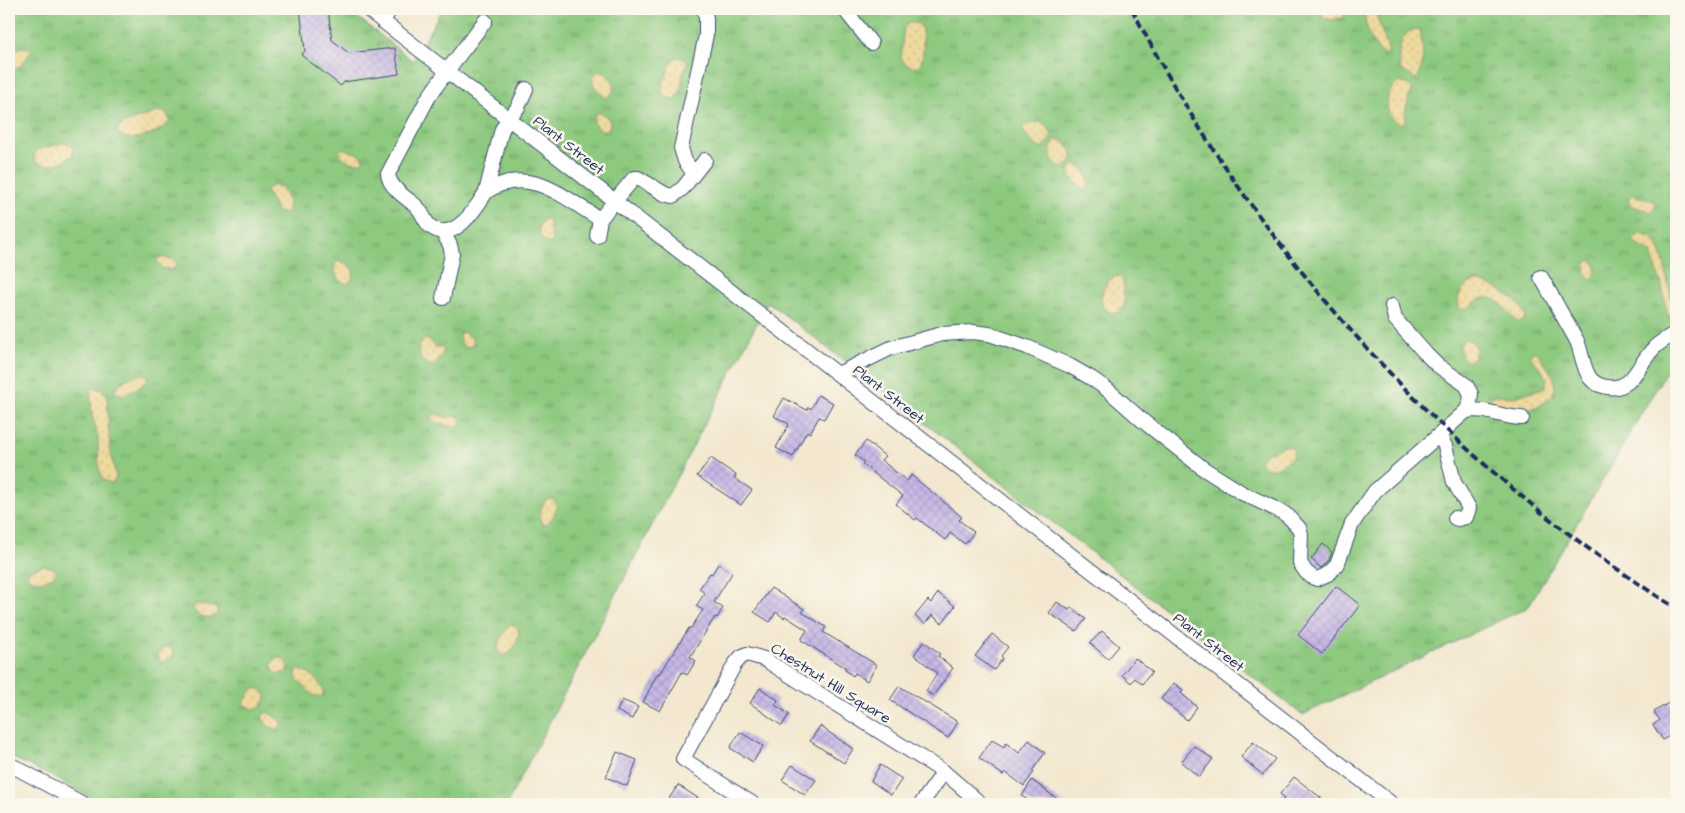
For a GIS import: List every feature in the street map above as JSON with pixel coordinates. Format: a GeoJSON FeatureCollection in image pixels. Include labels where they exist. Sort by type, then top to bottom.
{"type":"FeatureCollection","features":[{"type":"Feature","properties":{"kind":"street","name":"Plant Street"},"geometry":{"type":"LineString","coordinates":[[367,9],[1392,804]]}},
{"type":"Feature","properties":{"kind":"street"},"geometry":{"type":"LineString","coordinates":[[382,21],[391,9]]}},
{"type":"Feature","properties":{"kind":"street"},"geometry":{"type":"LineString","coordinates":[[694,174],[685,160],[681,148],[706,35],[707,26],[704,9]]}},
{"type":"Feature","properties":{"kind":"street"},"geometry":{"type":"LineString","coordinates":[[844,9],[871,43]]}},
{"type":"Feature","properties":{"kind":"street"},"geometry":{"type":"LineString","coordinates":[[485,21],[447,71],[423,107],[388,177],[400,193],[423,212],[428,224],[442,231],[456,229],[486,192],[502,128],[518,107],[526,89]]}},
{"type":"Feature","properties":{"kind":"street"},"geometry":{"type":"LineString","coordinates":[[597,236],[600,219],[634,178],[638,178],[665,194],[673,196],[678,194],[705,160]]}},
{"type":"Feature","properties":{"kind":"street"},"geometry":{"type":"LineString","coordinates":[[486,192],[509,182],[521,180],[536,183],[556,192],[600,219]]}},
{"type":"Feature","properties":{"kind":"street"},"geometry":{"type":"LineString","coordinates":[[442,231],[450,245],[452,254],[444,298]]}},
{"type":"Feature","properties":{"kind":"street"},"geometry":{"type":"LineString","coordinates":[[1542,277],[1577,341],[1590,378],[1598,385],[1614,388],[1629,381],[1653,348],[1676,332]]}},
{"type":"Feature","properties":{"kind":"street"},"geometry":{"type":"LineString","coordinates":[[838,374],[891,348],[924,338],[950,333],[973,332],[996,336],[1061,362],[1101,385],[1204,469],[1242,493],[1282,512],[1295,522],[1301,534],[1300,562],[1306,572],[1312,578],[1317,579],[1328,574],[1337,565],[1352,524],[1375,490],[1466,411],[1471,398],[1466,385],[1437,364],[1395,320],[1392,306]]}},
{"type":"Feature","properties":{"kind":"street"},"geometry":{"type":"LineString","coordinates":[[1466,411],[1478,410],[1502,416],[1522,418]]}},
{"type":"Feature","properties":{"kind":"street"},"geometry":{"type":"LineString","coordinates":[[1439,435],[1445,446],[1454,482],[1469,508],[1466,517],[1455,518]]}},
{"type":"Feature","properties":{"kind":"street","name":"Chestnut Hill Square"},"geometry":{"type":"LineString","coordinates":[[753,804],[682,759],[734,664],[747,654],[764,659],[944,772]]}},
{"type":"Feature","properties":{"kind":"street"},"geometry":{"type":"LineString","coordinates":[[9,766],[14,766],[83,804]]}},
{"type":"Feature","properties":{"kind":"street"},"geometry":{"type":"LineString","coordinates":[[921,804],[944,772],[981,804]]}},
{"type":"Feature","properties":{"kind":"green space"},"geometry":{"type":"Polygon","coordinates":[[[9,9],[347,9],[413,61],[442,9],[1676,9],[1676,355],[1528,607],[1302,715],[768,302],[507,804],[102,804],[61,781],[9,756],[9,258],[15,250],[9,239],[9,9]]]}},
{"type":"Feature","properties":{"kind":"sand"},"geometry":{"type":"Polygon","coordinates":[[[1321,9],[1344,9],[1345,14],[1342,18],[1330,20],[1322,16],[1321,9]]]}},
{"type":"Feature","properties":{"kind":"sand"},"geometry":{"type":"Polygon","coordinates":[[[1366,11],[1372,11],[1376,14],[1387,46],[1385,55],[1373,42],[1365,22],[1366,11]]]}},
{"type":"Feature","properties":{"kind":"sand"},"geometry":{"type":"Polygon","coordinates":[[[909,23],[917,23],[921,26],[923,53],[918,67],[908,65],[901,57],[904,27],[909,23]]]}},
{"type":"Feature","properties":{"kind":"sand"},"geometry":{"type":"Polygon","coordinates":[[[1418,29],[1423,55],[1421,69],[1416,79],[1401,70],[1399,51],[1403,38],[1412,30],[1418,29]]]}},
{"type":"Feature","properties":{"kind":"sand"},"geometry":{"type":"Polygon","coordinates":[[[21,47],[32,50],[21,65],[10,68],[9,56],[21,47]]]}},
{"type":"Feature","properties":{"kind":"sand"},"geometry":{"type":"Polygon","coordinates":[[[678,57],[685,59],[688,64],[682,74],[682,86],[677,97],[674,99],[668,98],[662,90],[663,82],[673,60],[678,57]]]}},
{"type":"Feature","properties":{"kind":"sand"},"geometry":{"type":"Polygon","coordinates":[[[600,71],[606,73],[615,84],[613,92],[607,98],[597,90],[593,81],[595,74],[600,71]]]}},
{"type":"Feature","properties":{"kind":"sand"},"geometry":{"type":"Polygon","coordinates":[[[1398,82],[1409,85],[1412,88],[1406,108],[1405,120],[1402,124],[1391,116],[1387,105],[1390,92],[1398,82]]]}},
{"type":"Feature","properties":{"kind":"sand"},"geometry":{"type":"Polygon","coordinates":[[[161,111],[167,114],[170,120],[157,131],[138,138],[127,138],[117,132],[118,128],[127,122],[161,111]]]}},
{"type":"Feature","properties":{"kind":"sand"},"geometry":{"type":"Polygon","coordinates":[[[599,112],[607,117],[610,122],[609,129],[602,130],[595,125],[594,115],[599,112]]]}},
{"type":"Feature","properties":{"kind":"sand"},"geometry":{"type":"Polygon","coordinates":[[[1040,122],[1048,128],[1052,137],[1043,149],[1035,145],[1022,130],[1025,125],[1040,122]]]}},
{"type":"Feature","properties":{"kind":"sand"},"geometry":{"type":"Polygon","coordinates":[[[1056,140],[1061,140],[1072,152],[1071,160],[1064,168],[1056,164],[1051,157],[1051,148],[1056,140]]]}},
{"type":"Feature","properties":{"kind":"sand"},"geometry":{"type":"Polygon","coordinates":[[[69,143],[73,148],[73,155],[64,161],[47,165],[37,162],[34,157],[37,150],[69,143]]]}},
{"type":"Feature","properties":{"kind":"sand"},"geometry":{"type":"Polygon","coordinates":[[[342,148],[359,154],[363,159],[362,162],[356,163],[346,159],[339,152],[342,148]]]}},
{"type":"Feature","properties":{"kind":"sand"},"geometry":{"type":"Polygon","coordinates":[[[1073,165],[1079,165],[1086,173],[1088,179],[1087,190],[1083,189],[1071,177],[1069,170],[1073,165]]]}},
{"type":"Feature","properties":{"kind":"sand"},"geometry":{"type":"Polygon","coordinates":[[[274,185],[282,187],[289,202],[288,211],[283,214],[277,211],[266,191],[274,185]]]}},
{"type":"Feature","properties":{"kind":"sand"},"geometry":{"type":"Polygon","coordinates":[[[1632,195],[1654,201],[1656,204],[1651,212],[1630,205],[1628,199],[1632,195]]]}},
{"type":"Feature","properties":{"kind":"sand"},"geometry":{"type":"Polygon","coordinates":[[[546,219],[549,221],[552,241],[549,244],[541,238],[539,233],[540,223],[546,219]]]}},
{"type":"Feature","properties":{"kind":"sand"},"geometry":{"type":"Polygon","coordinates":[[[1641,234],[1651,237],[1659,248],[1676,317],[1669,315],[1667,312],[1662,286],[1651,253],[1634,242],[1635,236],[1641,234]]]}},
{"type":"Feature","properties":{"kind":"sand"},"geometry":{"type":"Polygon","coordinates":[[[158,258],[173,259],[177,263],[176,267],[170,270],[162,268],[157,261],[158,258]]]}},
{"type":"Feature","properties":{"kind":"sand"},"geometry":{"type":"Polygon","coordinates":[[[1591,260],[1595,262],[1596,273],[1591,279],[1588,277],[1585,269],[1586,263],[1591,260]]]}},
{"type":"Feature","properties":{"kind":"sand"},"geometry":{"type":"Polygon","coordinates":[[[340,261],[348,264],[354,272],[352,279],[347,284],[341,281],[336,273],[335,263],[340,261]]]}},
{"type":"Feature","properties":{"kind":"sand"},"geometry":{"type":"Polygon","coordinates":[[[1117,276],[1121,277],[1122,280],[1125,304],[1119,312],[1111,313],[1103,307],[1102,293],[1106,284],[1117,276]]]}},
{"type":"Feature","properties":{"kind":"sand"},"geometry":{"type":"Polygon","coordinates":[[[1475,281],[1498,289],[1515,300],[1524,313],[1524,320],[1521,322],[1516,321],[1503,306],[1493,299],[1481,299],[1468,308],[1460,309],[1459,295],[1466,285],[1475,281]]]}},
{"type":"Feature","properties":{"kind":"sand"},"geometry":{"type":"Polygon","coordinates":[[[463,332],[472,338],[474,343],[472,346],[465,347],[461,344],[459,336],[463,332]]]}},
{"type":"Feature","properties":{"kind":"sand"},"geometry":{"type":"Polygon","coordinates":[[[424,339],[431,341],[435,347],[441,347],[444,351],[433,366],[424,362],[419,356],[419,347],[424,339]]]}},
{"type":"Feature","properties":{"kind":"sand"},"geometry":{"type":"Polygon","coordinates":[[[1465,339],[1472,341],[1476,350],[1474,358],[1468,362],[1460,351],[1462,342],[1465,339]]]}},
{"type":"Feature","properties":{"kind":"sand"},"geometry":{"type":"Polygon","coordinates":[[[1533,351],[1538,353],[1554,378],[1555,388],[1552,397],[1538,406],[1519,414],[1488,405],[1488,401],[1495,395],[1514,397],[1544,388],[1547,380],[1530,356],[1533,351]]]}},
{"type":"Feature","properties":{"kind":"sand"},"geometry":{"type":"Polygon","coordinates":[[[142,374],[146,375],[148,379],[140,387],[123,395],[115,392],[115,389],[124,381],[142,374]]]}},
{"type":"Feature","properties":{"kind":"sand"},"geometry":{"type":"Polygon","coordinates":[[[90,388],[101,389],[107,395],[110,452],[116,476],[112,483],[103,480],[99,468],[98,437],[92,414],[90,388]]]}},
{"type":"Feature","properties":{"kind":"sand"},"geometry":{"type":"Polygon","coordinates":[[[437,414],[445,417],[460,416],[462,422],[456,427],[436,423],[430,417],[437,414]]]}},
{"type":"Feature","properties":{"kind":"sand"},"geometry":{"type":"Polygon","coordinates":[[[1286,446],[1292,448],[1294,453],[1291,458],[1278,466],[1271,468],[1264,466],[1260,460],[1266,453],[1286,446]]]}},
{"type":"Feature","properties":{"kind":"sand"},"geometry":{"type":"Polygon","coordinates":[[[548,499],[555,500],[556,511],[552,518],[544,525],[540,520],[540,514],[548,499]]]}},
{"type":"Feature","properties":{"kind":"sand"},"geometry":{"type":"Polygon","coordinates":[[[44,565],[55,569],[56,573],[42,581],[30,579],[27,576],[29,571],[44,565]]]}},
{"type":"Feature","properties":{"kind":"sand"},"geometry":{"type":"Polygon","coordinates":[[[199,604],[217,608],[217,614],[211,618],[200,616],[193,609],[194,606],[199,604]]]}},
{"type":"Feature","properties":{"kind":"sand"},"geometry":{"type":"Polygon","coordinates":[[[514,625],[519,633],[517,641],[513,649],[503,656],[498,651],[499,643],[508,626],[514,625]]]}},
{"type":"Feature","properties":{"kind":"sand"},"geometry":{"type":"Polygon","coordinates":[[[165,647],[169,647],[173,651],[173,656],[163,662],[159,660],[158,654],[165,647]]]}},
{"type":"Feature","properties":{"kind":"sand"},"geometry":{"type":"Polygon","coordinates":[[[280,658],[286,660],[288,666],[286,672],[280,674],[274,672],[272,666],[274,660],[280,658]]]}},
{"type":"Feature","properties":{"kind":"sand"},"geometry":{"type":"Polygon","coordinates":[[[300,670],[308,673],[318,681],[324,692],[321,697],[312,695],[296,678],[296,672],[300,670]]]}},
{"type":"Feature","properties":{"kind":"sand"},"geometry":{"type":"Polygon","coordinates":[[[252,689],[262,690],[266,698],[263,705],[254,709],[243,704],[252,689]]]}},
{"type":"Feature","properties":{"kind":"sand"},"geometry":{"type":"Polygon","coordinates":[[[265,713],[269,713],[282,722],[279,730],[268,726],[262,717],[265,713]]]}},
{"type":"Feature","properties":{"kind":"building"},"geometry":{"type":"Polygon","coordinates":[[[300,9],[328,9],[332,40],[349,53],[395,48],[399,74],[344,82],[341,86],[301,55],[305,51],[300,9]]]}},
{"type":"Feature","properties":{"kind":"building"},"geometry":{"type":"Polygon","coordinates":[[[818,395],[833,403],[824,419],[819,417],[810,433],[807,431],[793,457],[776,448],[789,424],[774,416],[784,398],[807,410],[808,407],[811,409],[818,395]]]}},
{"type":"Feature","properties":{"kind":"building"},"geometry":{"type":"Polygon","coordinates":[[[866,441],[885,456],[881,460],[907,481],[911,475],[962,517],[959,520],[974,532],[965,544],[950,533],[945,540],[917,518],[915,520],[896,504],[903,496],[862,464],[864,462],[855,455],[866,441]]]}},
{"type":"Feature","properties":{"kind":"building"},"geometry":{"type":"Polygon","coordinates":[[[711,458],[736,475],[734,478],[752,490],[741,505],[697,476],[711,458]]]}},
{"type":"Feature","properties":{"kind":"building"},"geometry":{"type":"Polygon","coordinates":[[[1323,544],[1332,552],[1329,560],[1321,568],[1311,559],[1323,544]]]}},
{"type":"Feature","properties":{"kind":"building"},"geometry":{"type":"Polygon","coordinates":[[[718,564],[732,573],[714,602],[723,608],[717,618],[715,617],[690,657],[696,661],[687,675],[682,672],[660,711],[643,702],[658,673],[660,674],[689,628],[691,628],[703,610],[696,606],[705,593],[699,589],[718,564]]]}},
{"type":"Feature","properties":{"kind":"building"},"geometry":{"type":"Polygon","coordinates":[[[1336,586],[1360,605],[1322,654],[1298,635],[1336,586]]]}},
{"type":"Feature","properties":{"kind":"building"},"geometry":{"type":"Polygon","coordinates":[[[771,588],[804,609],[802,612],[826,627],[823,632],[877,665],[867,681],[855,673],[853,676],[845,670],[846,668],[801,640],[807,630],[785,616],[784,618],[776,612],[770,622],[754,612],[771,588]]]}},
{"type":"Feature","properties":{"kind":"building"},"geometry":{"type":"Polygon","coordinates":[[[938,593],[955,606],[942,623],[932,615],[925,624],[915,616],[928,600],[931,603],[938,593]]]}},
{"type":"Feature","properties":{"kind":"building"},"geometry":{"type":"Polygon","coordinates":[[[1057,602],[1069,610],[1071,607],[1086,619],[1076,631],[1049,613],[1057,602]]]}},
{"type":"Feature","properties":{"kind":"building"},"geometry":{"type":"Polygon","coordinates":[[[1102,631],[1119,646],[1108,659],[1090,643],[1102,631]]]}},
{"type":"Feature","properties":{"kind":"building"},"geometry":{"type":"Polygon","coordinates":[[[992,634],[1008,647],[994,670],[975,656],[992,634]]]}},
{"type":"Feature","properties":{"kind":"building"},"geometry":{"type":"Polygon","coordinates":[[[924,641],[953,668],[933,696],[926,691],[937,673],[914,655],[924,641]]]}},
{"type":"Feature","properties":{"kind":"building"},"geometry":{"type":"Polygon","coordinates":[[[1135,658],[1152,672],[1142,684],[1135,678],[1131,683],[1122,675],[1135,658]]]}},
{"type":"Feature","properties":{"kind":"building"},"geometry":{"type":"Polygon","coordinates":[[[1174,683],[1183,690],[1181,693],[1197,707],[1187,720],[1161,699],[1174,683]]]}},
{"type":"Feature","properties":{"kind":"building"},"geometry":{"type":"Polygon","coordinates":[[[899,686],[958,722],[948,738],[890,700],[899,686]]]}},
{"type":"Feature","properties":{"kind":"building"},"geometry":{"type":"Polygon","coordinates":[[[760,688],[778,700],[775,705],[789,714],[782,726],[750,703],[760,688]]]}},
{"type":"Feature","properties":{"kind":"building"},"geometry":{"type":"Polygon","coordinates":[[[622,700],[638,707],[632,719],[617,711],[622,700]]]}},
{"type":"Feature","properties":{"kind":"building"},"geometry":{"type":"Polygon","coordinates":[[[1670,702],[1676,711],[1676,731],[1663,740],[1653,725],[1660,720],[1654,712],[1670,702]]]}},
{"type":"Feature","properties":{"kind":"building"},"geometry":{"type":"Polygon","coordinates":[[[820,726],[853,749],[844,763],[810,741],[820,726]]]}},
{"type":"Feature","properties":{"kind":"building"},"geometry":{"type":"Polygon","coordinates":[[[740,732],[763,746],[753,762],[730,748],[740,732]]]}},
{"type":"Feature","properties":{"kind":"building"},"geometry":{"type":"Polygon","coordinates":[[[992,740],[1004,747],[1006,743],[1019,753],[1029,740],[1045,753],[1024,786],[1005,772],[1003,775],[979,758],[992,740]]]}},
{"type":"Feature","properties":{"kind":"building"},"geometry":{"type":"Polygon","coordinates":[[[1253,742],[1275,759],[1263,775],[1241,757],[1253,742]]]}},
{"type":"Feature","properties":{"kind":"building"},"geometry":{"type":"Polygon","coordinates":[[[1194,746],[1213,759],[1199,777],[1181,762],[1194,746]]]}},
{"type":"Feature","properties":{"kind":"building"},"geometry":{"type":"Polygon","coordinates":[[[617,752],[637,760],[627,786],[606,777],[617,752]]]}},
{"type":"Feature","properties":{"kind":"building"},"geometry":{"type":"Polygon","coordinates":[[[792,765],[816,780],[805,795],[782,780],[792,765]]]}},
{"type":"Feature","properties":{"kind":"building"},"geometry":{"type":"Polygon","coordinates":[[[880,765],[902,779],[891,795],[871,781],[880,765]]]}},
{"type":"Feature","properties":{"kind":"building"},"geometry":{"type":"Polygon","coordinates":[[[1294,777],[1329,804],[1280,804],[1285,798],[1280,794],[1294,777]]]}},
{"type":"Feature","properties":{"kind":"building"},"geometry":{"type":"Polygon","coordinates":[[[1032,780],[1064,804],[1033,804],[1022,796],[1032,780]]]}},
{"type":"Feature","properties":{"kind":"building"},"geometry":{"type":"Polygon","coordinates":[[[678,785],[707,804],[673,804],[668,800],[678,785]]]}},
{"type":"Feature","properties":{"kind":"railway"},"geometry":{"type":"LineString","coordinates":[[1132,9],[1181,98],[1237,184],[1298,266],[1364,345],[1435,419],[1511,488],[1592,551],[1676,608]]}}]}
